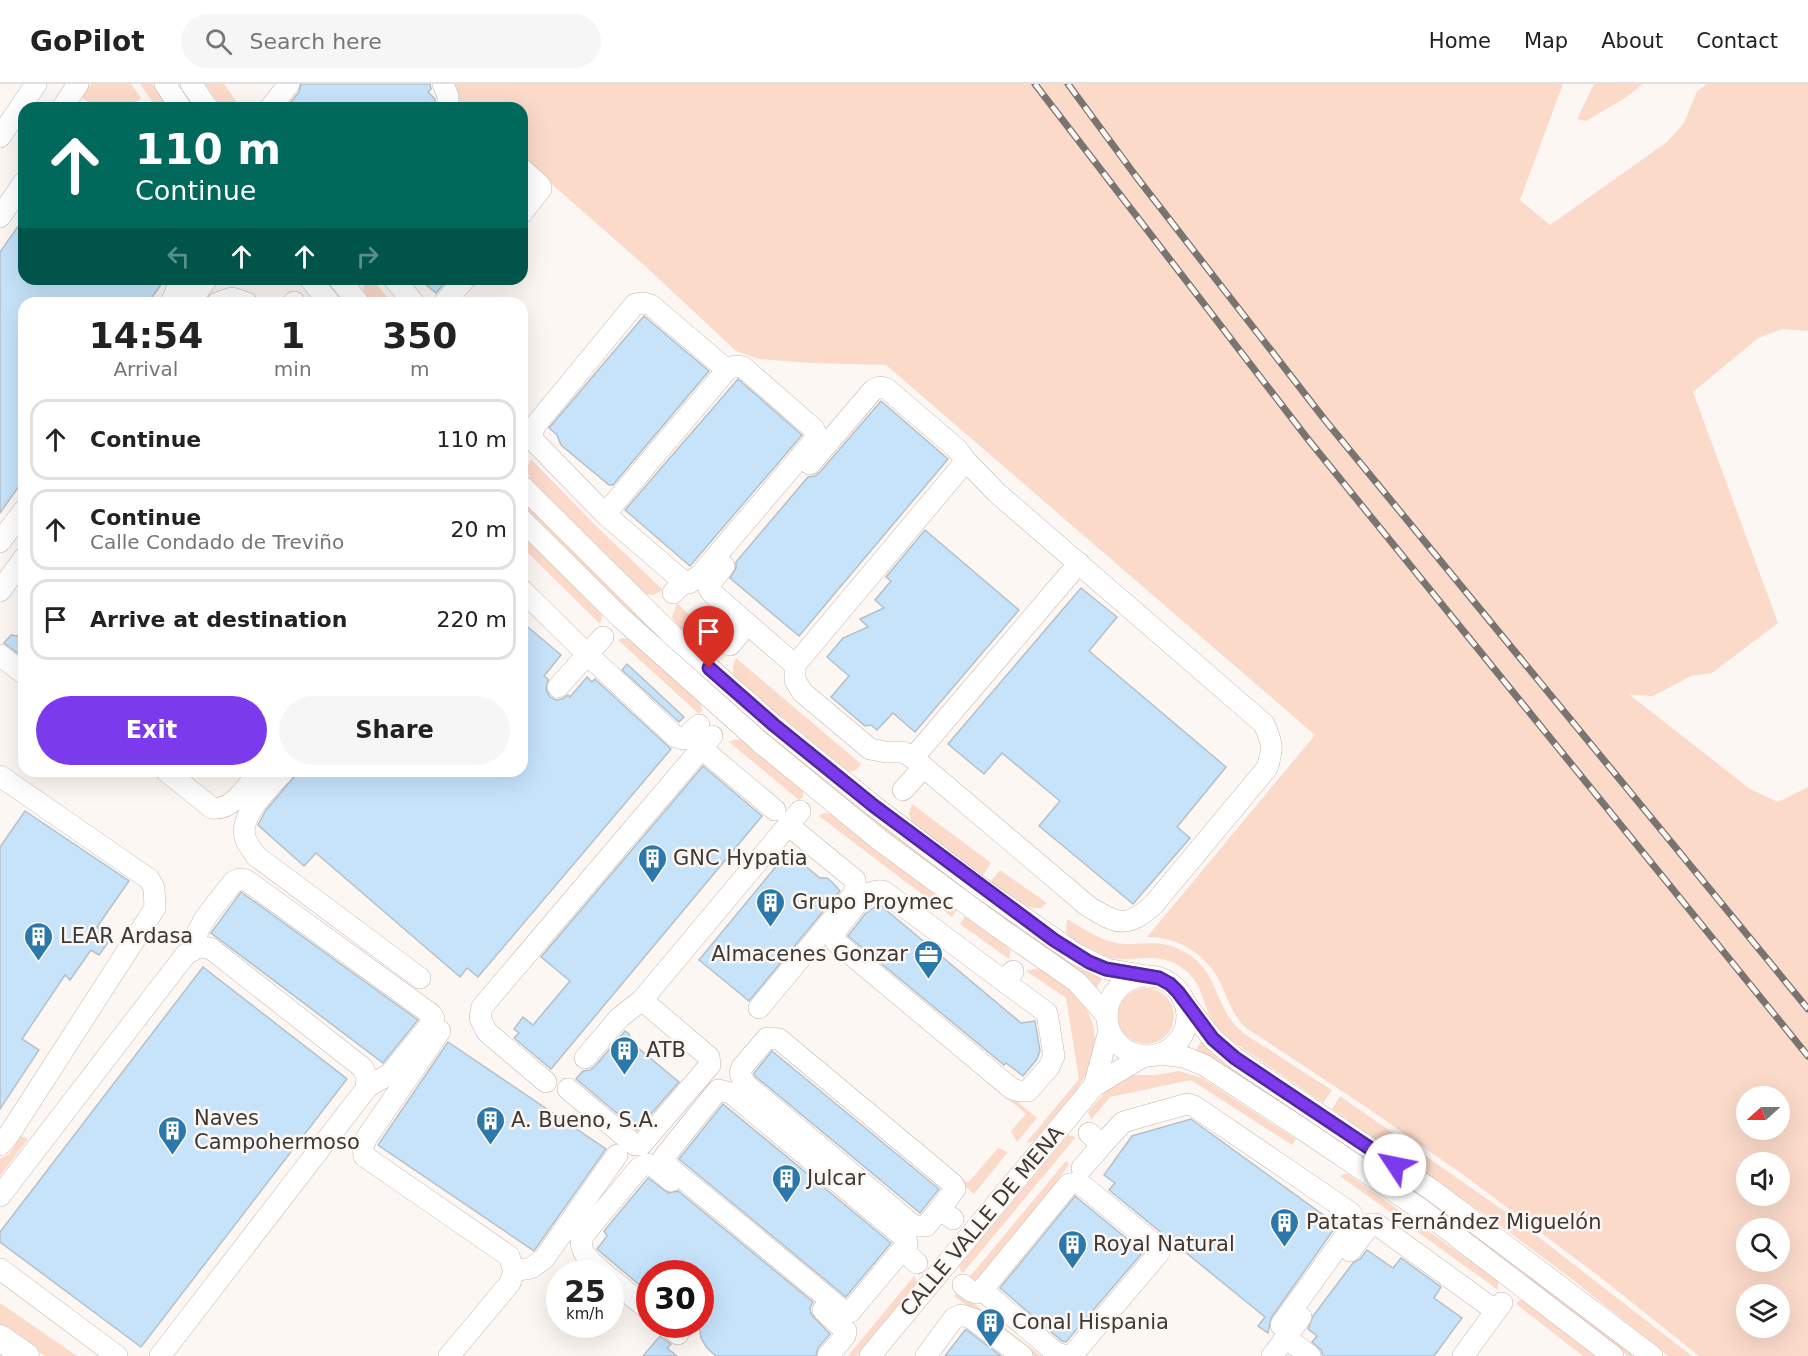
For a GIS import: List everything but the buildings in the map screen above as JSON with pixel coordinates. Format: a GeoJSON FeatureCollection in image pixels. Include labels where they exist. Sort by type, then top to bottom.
{"type":"FeatureCollection","features":[{"type":"Feature","properties":{"kind":"main road"},"geometry":{"type":"LineString","coordinates":[[0,1338],[26,1356]]}},
{"type":"Feature","properties":{"kind":"street"},"geometry":{"type":"LineString","coordinates":[[24,102],[36,84]]}},
{"type":"Feature","properties":{"kind":"street"},"geometry":{"type":"LineString","coordinates":[[66,102],[78,84]]}},
{"type":"Feature","properties":{"kind":"street"},"geometry":{"type":"LineString","coordinates":[[165,84],[177,102]]}},
{"type":"Feature","properties":{"kind":"street"},"geometry":{"type":"LineString","coordinates":[[191,84],[204,102]]}},
{"type":"Feature","properties":{"kind":"street"},"geometry":{"type":"LineString","coordinates":[[275,102],[290,84]]}},
{"type":"Feature","properties":{"kind":"street"},"geometry":{"type":"LineString","coordinates":[[443,84],[448,102]]}},
{"type":"Feature","properties":{"kind":"street"},"geometry":{"type":"LineString","coordinates":[[0,137],[18,110]]}},
{"type":"Feature","properties":{"kind":"street"},"geometry":{"type":"LineString","coordinates":[[528,174],[540,185],[541,189],[528,205]]}},
{"type":"Feature","properties":{"kind":"street"},"geometry":{"type":"LineString","coordinates":[[0,217],[18,191]]}},
{"type":"Feature","properties":{"kind":"street"},"geometry":{"type":"LineString","coordinates":[[190,297],[202,285]]}},
{"type":"Feature","properties":{"kind":"street"},"geometry":{"type":"LineString","coordinates":[[315,285],[325,297]]}},
{"type":"Feature","properties":{"kind":"street"},"geometry":{"type":"LineString","coordinates":[[344,285],[354,297]]}},
{"type":"Feature","properties":{"kind":"street"},"geometry":{"type":"LineString","coordinates":[[399,285],[409,297]]}},
{"type":"Feature","properties":{"kind":"street"},"geometry":{"type":"LineString","coordinates":[[449,297],[460,285]]}},
{"type":"Feature","properties":{"kind":"street"},"geometry":{"type":"LineString","coordinates":[[605,514],[727,370],[735,366],[743,367],[814,429],[816,434],[813,442],[700,575],[679,587],[529,443],[534,427],[540,418],[635,304],[651,305],[727,370]]}},
{"type":"Feature","properties":{"kind":"street"},"geometry":{"type":"LineString","coordinates":[[795,665],[711,592],[708,586],[873,390],[880,387],[886,388],[957,448],[966,461],[997,493],[1264,724],[1272,742],[1272,755],[1267,768],[1154,904],[1141,916],[1129,921],[1111,920],[1089,907],[1065,898],[918,762],[903,752],[880,759],[802,692],[795,680],[795,665],[966,461]]}},
{"type":"Feature","properties":{"kind":"street"},"geometry":{"type":"LineString","coordinates":[[528,492],[672,635],[774,725],[874,806],[980,887],[1076,954],[1106,969],[1159,978],[1170,984],[1213,1039],[1235,1058],[1432,1190],[1572,1293],[1652,1356]]}},
{"type":"Feature","properties":{"kind":"street"},"geometry":{"type":"LineString","coordinates":[[0,542],[18,518]]}},
{"type":"Feature","properties":{"kind":"street"},"geometry":{"type":"LineString","coordinates":[[528,526],[636,631],[761,743],[881,841],[1077,982],[1108,1023],[1115,1040],[1123,1048],[1133,1054],[1184,1057],[1204,1065],[1422,1210],[1613,1356]]}},
{"type":"Feature","properties":{"kind":"street"},"geometry":{"type":"LineString","coordinates":[[903,790],[918,762],[1079,563]]}},
{"type":"Feature","properties":{"kind":"street"},"geometry":{"type":"LineString","coordinates":[[0,591],[18,566]]}},
{"type":"Feature","properties":{"kind":"street"},"geometry":{"type":"LineString","coordinates":[[528,596],[676,737],[684,739],[704,737],[855,880],[856,888],[853,895],[759,1008]]}},
{"type":"Feature","properties":{"kind":"street"},"geometry":{"type":"LineString","coordinates":[[730,645],[748,624]]}},
{"type":"Feature","properties":{"kind":"street"},"geometry":{"type":"LineString","coordinates":[[558,687],[603,637]]}},
{"type":"Feature","properties":{"kind":"street"},"geometry":{"type":"LineString","coordinates":[[0,655],[18,669]]}},
{"type":"Feature","properties":{"kind":"street"},"geometry":{"type":"LineString","coordinates":[[546,1082],[487,1032],[480,1018],[482,1007],[704,737]]}},
{"type":"Feature","properties":{"kind":"street"},"geometry":{"type":"LineString","coordinates":[[0,776],[149,879],[154,888],[155,908],[0,1145]]}},
{"type":"Feature","properties":{"kind":"street"},"geometry":{"type":"LineString","coordinates":[[173,777],[212,808],[218,809],[229,807],[254,777]]}},
{"type":"Feature","properties":{"kind":"street"},"geometry":{"type":"LineString","coordinates":[[279,777],[250,812],[244,825],[245,838],[256,856],[420,978]]}},
{"type":"Feature","properties":{"kind":"street"},"geometry":{"type":"LineString","coordinates":[[585,1058],[619,1018],[642,1000],[787,815]]}},
{"type":"Feature","properties":{"kind":"street"},"geometry":{"type":"LineString","coordinates":[[160,1356],[366,1088],[391,1073],[434,1019],[246,880],[239,879],[233,882],[201,924],[194,937],[192,951]]}},
{"type":"Feature","properties":{"kind":"street"},"geometry":{"type":"LineString","coordinates":[[877,890],[883,891],[1009,976],[1047,1013],[1054,1056],[1049,1067],[1028,1091],[1012,1089],[836,942],[835,932],[865,895],[877,890]]}},
{"type":"Feature","properties":{"kind":"street"},"geometry":{"type":"LineString","coordinates":[[0,1196],[186,954],[198,947],[210,948],[363,1068],[367,1078],[366,1088]]}},
{"type":"Feature","properties":{"kind":"street"},"geometry":{"type":"LineString","coordinates":[[1108,1023],[1112,998],[1124,984],[1135,978],[1148,976]]}},
{"type":"Feature","properties":{"kind":"street"},"geometry":{"type":"LineString","coordinates":[[568,1089],[635,1145],[641,1145],[710,1065],[709,1057],[642,1000]]}},
{"type":"Feature","properties":{"kind":"street"},"geometry":{"type":"LineString","coordinates":[[1153,1055],[1172,1048],[1180,1038],[1186,1021],[1184,1002]]}},
{"type":"Feature","properties":{"kind":"street","name":"CALLE VALLE DE MENA"},"geometry":{"type":"LineString","coordinates":[[1094,1086],[1108,1023]]}},
{"type":"Feature","properties":{"kind":"street"},"geometry":{"type":"LineString","coordinates":[[440,1031],[363,1146],[364,1156],[508,1256],[514,1271],[510,1283],[449,1356]]}},
{"type":"Feature","properties":{"kind":"street"},"geometry":{"type":"LineString","coordinates":[[767,1038],[779,1039],[953,1184],[955,1189],[946,1214],[926,1226],[914,1226],[745,1084],[740,1073],[742,1067],[767,1038]]}},
{"type":"Feature","properties":{"kind":"street","name":"CALLE VALLE DE MENA"},"geometry":{"type":"LineString","coordinates":[[870,1356],[1094,1086],[1153,1055]]}},
{"type":"Feature","properties":{"kind":"street"},"geometry":{"type":"LineString","coordinates":[[718,1090],[731,1093],[906,1239],[909,1256],[850,1312],[846,1313],[666,1165],[664,1157],[718,1090]]}},
{"type":"Feature","properties":{"kind":"street"},"geometry":{"type":"LineString","coordinates":[[1082,1168],[1096,1139],[1123,1122],[1187,1104],[1194,1106],[1321,1183],[1351,1213],[1354,1220],[1352,1227],[1283,1332],[1272,1356]]}},
{"type":"Feature","properties":{"kind":"street"},"geometry":{"type":"LineString","coordinates":[[514,1271],[531,1268],[544,1259],[617,1155]]}},
{"type":"Feature","properties":{"kind":"street"},"geometry":{"type":"LineString","coordinates":[[589,1260],[581,1249],[581,1238],[639,1168],[647,1164],[652,1165],[844,1327],[845,1336],[828,1356]]}},
{"type":"Feature","properties":{"kind":"street"},"geometry":{"type":"LineString","coordinates":[[1069,1184],[1082,1185],[1152,1242],[1159,1253],[1074,1353],[1066,1356],[1055,1352],[972,1287],[1069,1184]]}},
{"type":"Feature","properties":{"kind":"street"},"geometry":{"type":"LineString","coordinates":[[1283,1332],[1366,1228],[1371,1224],[1376,1224],[1499,1307],[1462,1356]]}},
{"type":"Feature","properties":{"kind":"street"},"geometry":{"type":"LineString","coordinates":[[0,1269],[117,1356]]}},
{"type":"Feature","properties":{"kind":"street"},"geometry":{"type":"LineString","coordinates":[[624,1290],[636,1299]]}},
{"type":"Feature","properties":{"kind":"street"},"geometry":{"type":"LineString","coordinates":[[926,1356],[949,1314],[966,1315],[973,1319],[1022,1356]]}},
{"type":"Feature","properties":{"kind":"street"},"geometry":{"type":"LineString","coordinates":[[1283,1332],[1310,1356]]}},
{"type":"Feature","properties":{"kind":"shaded area"},"geometry":{"type":"Polygon","coordinates":[[[91,84],[131,84],[141,98],[135,102],[88,102],[81,97],[91,84]]]}},
{"type":"Feature","properties":{"kind":"shaded area"},"geometry":{"type":"Polygon","coordinates":[[[140,84],[153,84],[166,102],[153,102],[140,84]]]}},
{"type":"Feature","properties":{"kind":"shaded area"},"geometry":{"type":"Polygon","coordinates":[[[205,84],[224,84],[237,102],[218,102],[205,84]]]}},
{"type":"Feature","properties":{"kind":"shaded area"},"geometry":{"type":"Polygon","coordinates":[[[451,84],[1563,84],[1520,200],[1550,225],[1667,142],[1684,123],[1697,91],[1707,84],[1808,84],[1808,331],[1782,329],[1758,338],[1693,392],[1778,623],[1712,673],[1691,676],[1653,696],[1630,695],[1750,789],[1778,802],[1808,787],[1808,1356],[1699,1356],[1600,1277],[1469,1179],[1366,1107],[1246,1028],[1233,1011],[1213,970],[1189,948],[1169,940],[1147,937],[1315,735],[886,365],[758,359],[736,351],[645,266],[528,163],[528,102],[459,102],[451,84]]]}},
{"type":"Feature","properties":{"kind":"shaded area"},"geometry":{"type":"Polygon","coordinates":[[[1594,84],[1643,84],[1625,98],[1586,121],[1577,119],[1594,84]]]}},
{"type":"Feature","properties":{"kind":"shaded area"},"geometry":{"type":"Polygon","coordinates":[[[364,285],[377,285],[387,297],[368,297],[364,285]]]}},
{"type":"Feature","properties":{"kind":"shaded area"},"geometry":{"type":"Polygon","coordinates":[[[531,459],[663,590],[653,595],[645,594],[531,480],[528,465],[531,459]]]}},
{"type":"Feature","properties":{"kind":"shaded area"},"geometry":{"type":"Polygon","coordinates":[[[528,504],[971,892],[969,894],[805,767],[682,660],[528,511],[528,504]]]}},
{"type":"Feature","properties":{"kind":"shaded area"},"geometry":{"type":"Polygon","coordinates":[[[528,540],[603,613],[600,624],[528,553],[528,540]]]}},
{"type":"Feature","properties":{"kind":"shaded area"},"geometry":{"type":"Polygon","coordinates":[[[677,603],[717,641],[705,645],[700,644],[677,625],[672,617],[677,603]]]}},
{"type":"Feature","properties":{"kind":"shaded area"},"geometry":{"type":"Polygon","coordinates":[[[630,639],[701,704],[702,711],[699,714],[618,640],[630,639]]]}},
{"type":"Feature","properties":{"kind":"shaded area"},"geometry":{"type":"Polygon","coordinates":[[[736,658],[861,764],[854,771],[847,771],[755,695],[733,674],[736,658]]]}},
{"type":"Feature","properties":{"kind":"shaded area"},"geometry":{"type":"Polygon","coordinates":[[[736,739],[742,740],[803,790],[803,797],[799,800],[729,742],[736,739]]]}},
{"type":"Feature","properties":{"kind":"shaded area"},"geometry":{"type":"Polygon","coordinates":[[[912,804],[991,863],[983,875],[912,822],[909,814],[912,804]]]}},
{"type":"Feature","properties":{"kind":"shaded area"},"geometry":{"type":"Polygon","coordinates":[[[824,813],[831,814],[957,910],[952,917],[819,816],[824,813]]]}},
{"type":"Feature","properties":{"kind":"shaded area"},"geometry":{"type":"Polygon","coordinates":[[[1000,870],[1047,903],[1041,908],[1035,908],[1015,899],[991,881],[1000,870]]]}},
{"type":"Feature","properties":{"kind":"shaded area"},"geometry":{"type":"Polygon","coordinates":[[[979,897],[1081,969],[1103,977],[1097,988],[1084,975],[977,900],[979,897]]]}},
{"type":"Feature","properties":{"kind":"shaded area"},"geometry":{"type":"Polygon","coordinates":[[[965,916],[1008,947],[1009,959],[960,924],[965,916]]]}},
{"type":"Feature","properties":{"kind":"shaded area"},"geometry":{"type":"Polygon","coordinates":[[[1067,919],[1110,941],[1127,944],[1169,945],[1188,954],[1205,970],[1229,1017],[1240,1030],[1332,1090],[1323,1103],[1223,1035],[1212,1020],[1196,982],[1176,964],[1167,960],[1149,958],[1110,958],[1092,952],[1066,932],[1067,919]]]}},
{"type":"Feature","properties":{"kind":"shaded area"},"geometry":{"type":"Polygon","coordinates":[[[1039,968],[1073,992],[1088,1012],[1094,1032],[1094,1052],[1088,1071],[1064,1107],[1036,1141],[1026,1143],[1079,1079],[1066,998],[1026,971],[1039,968]]]}},
{"type":"Feature","properties":{"kind":"shaded area"},"geometry":{"type":"Polygon","coordinates":[[[1146,988],[1157,990],[1166,996],[1172,1005],[1174,1016],[1172,1027],[1166,1036],[1157,1042],[1146,1044],[1135,1042],[1126,1036],[1120,1027],[1118,1016],[1120,1005],[1126,996],[1135,990],[1146,988]]]}},
{"type":"Feature","properties":{"kind":"shaded area"},"geometry":{"type":"Polygon","coordinates":[[[921,1021],[1037,1118],[1017,1142],[1011,1131],[1026,1114],[919,1023],[921,1021]]]}},
{"type":"Feature","properties":{"kind":"shaded area"},"geometry":{"type":"Polygon","coordinates":[[[1201,1041],[1213,1054],[1311,1119],[1309,1122],[1195,1052],[1201,1041]]]}},
{"type":"Feature","properties":{"kind":"shaded area"},"geometry":{"type":"Polygon","coordinates":[[[824,1063],[968,1183],[998,1148],[1008,1152],[974,1194],[821,1066],[824,1063]]]}},
{"type":"Feature","properties":{"kind":"shaded area"},"geometry":{"type":"Polygon","coordinates":[[[1179,1071],[1202,1078],[1296,1139],[1292,1145],[1191,1080],[1110,1097],[1091,1120],[1088,1112],[1112,1084],[1128,1075],[1156,1075],[1179,1071]]]}},
{"type":"Feature","properties":{"kind":"shaded area"},"geometry":{"type":"Polygon","coordinates":[[[1340,1096],[1510,1215],[1692,1356],[1668,1356],[1501,1226],[1332,1109],[1340,1096]]]}},
{"type":"Feature","properties":{"kind":"shaded area"},"geometry":{"type":"Polygon","coordinates":[[[1320,1125],[1424,1196],[1636,1356],[1628,1356],[1536,1284],[1318,1128],[1320,1125]]]}},
{"type":"Feature","properties":{"kind":"shaded area"},"geometry":{"type":"Polygon","coordinates":[[[1068,1135],[1076,1137],[962,1274],[959,1266],[1068,1135]]]}},
{"type":"Feature","properties":{"kind":"shaded area"},"geometry":{"type":"Polygon","coordinates":[[[21,1136],[28,1139],[0,1176],[0,1159],[9,1154],[21,1136]]]}},
{"type":"Feature","properties":{"kind":"shaded area"},"geometry":{"type":"Polygon","coordinates":[[[1066,1161],[1069,1164],[1047,1196],[975,1281],[967,1280],[1066,1161]]]}},
{"type":"Feature","properties":{"kind":"shaded area"},"geometry":{"type":"Polygon","coordinates":[[[1348,1174],[1498,1281],[1498,1290],[1340,1176],[1348,1174]]]}},
{"type":"Feature","properties":{"kind":"shaded area"},"geometry":{"type":"Polygon","coordinates":[[[914,1276],[917,1281],[916,1286],[857,1356],[848,1356],[914,1276]]]}},
{"type":"Feature","properties":{"kind":"shaded area"},"geometry":{"type":"Polygon","coordinates":[[[958,1291],[1041,1356],[1034,1356],[954,1296],[958,1291]]]}},
{"type":"Feature","properties":{"kind":"shaded area"},"geometry":{"type":"Polygon","coordinates":[[[1520,1300],[1525,1301],[1595,1356],[1583,1356],[1516,1304],[1520,1300]]]}},
{"type":"Feature","properties":{"kind":"shaded area"},"geometry":{"type":"Polygon","coordinates":[[[0,1303],[77,1356],[45,1356],[0,1326],[0,1303]]]}},
{"type":"Feature","properties":{"kind":"railway"},"geometry":{"type":"LineString","coordinates":[[1035,84],[1307,438],[1808,1056]]}},
{"type":"Feature","properties":{"kind":"railway"},"geometry":{"type":"LineString","coordinates":[[1068,84],[1135,175],[1325,420],[1808,1009]]}},
{"type":"Feature","properties":{"kind":"place","name":"GNC Hypatia"},"geometry":{"type":"Point","coordinates":[652,884]}},
{"type":"Feature","properties":{"kind":"place","name":"Grupo Proymec"},"geometry":{"type":"Point","coordinates":[771,928]}},
{"type":"Feature","properties":{"kind":"place","name":"LEAR Ardasa"},"geometry":{"type":"Point","coordinates":[39,962]}},
{"type":"Feature","properties":{"kind":"place","name":"Almacenes Gonzar"},"geometry":{"type":"Point","coordinates":[929,980]}},
{"type":"Feature","properties":{"kind":"place","name":"ATB"},"geometry":{"type":"Point","coordinates":[625,1076]}},
{"type":"Feature","properties":{"kind":"place","name":"A. Bueno, S.A."},"geometry":{"type":"Point","coordinates":[490,1146]}},
{"type":"Feature","properties":{"kind":"place","name":"Naves Campohermoso"},"geometry":{"type":"Point","coordinates":[173,1156]}},
{"type":"Feature","properties":{"kind":"place","name":"Julcar"},"geometry":{"type":"Point","coordinates":[786,1204]}},
{"type":"Feature","properties":{"kind":"place","name":"Patatas Fernández Miguelón"},"geometry":{"type":"Point","coordinates":[1285,1248]}},
{"type":"Feature","properties":{"kind":"place","name":"Royal Natural"},"geometry":{"type":"Point","coordinates":[1072,1270]}},
{"type":"Feature","properties":{"kind":"place","name":"Conal Hispania"},"geometry":{"type":"Point","coordinates":[991,1348]}},
{"type":"Feature","properties":{"kind":"route"},"geometry":{"type":"LineString","coordinates":[[709,668],[774,725],[874,806],[980,887],[1089,962],[1106,969],[1159,978],[1170,984],[1213,1039],[1235,1058],[1395,1165]]}}]}
